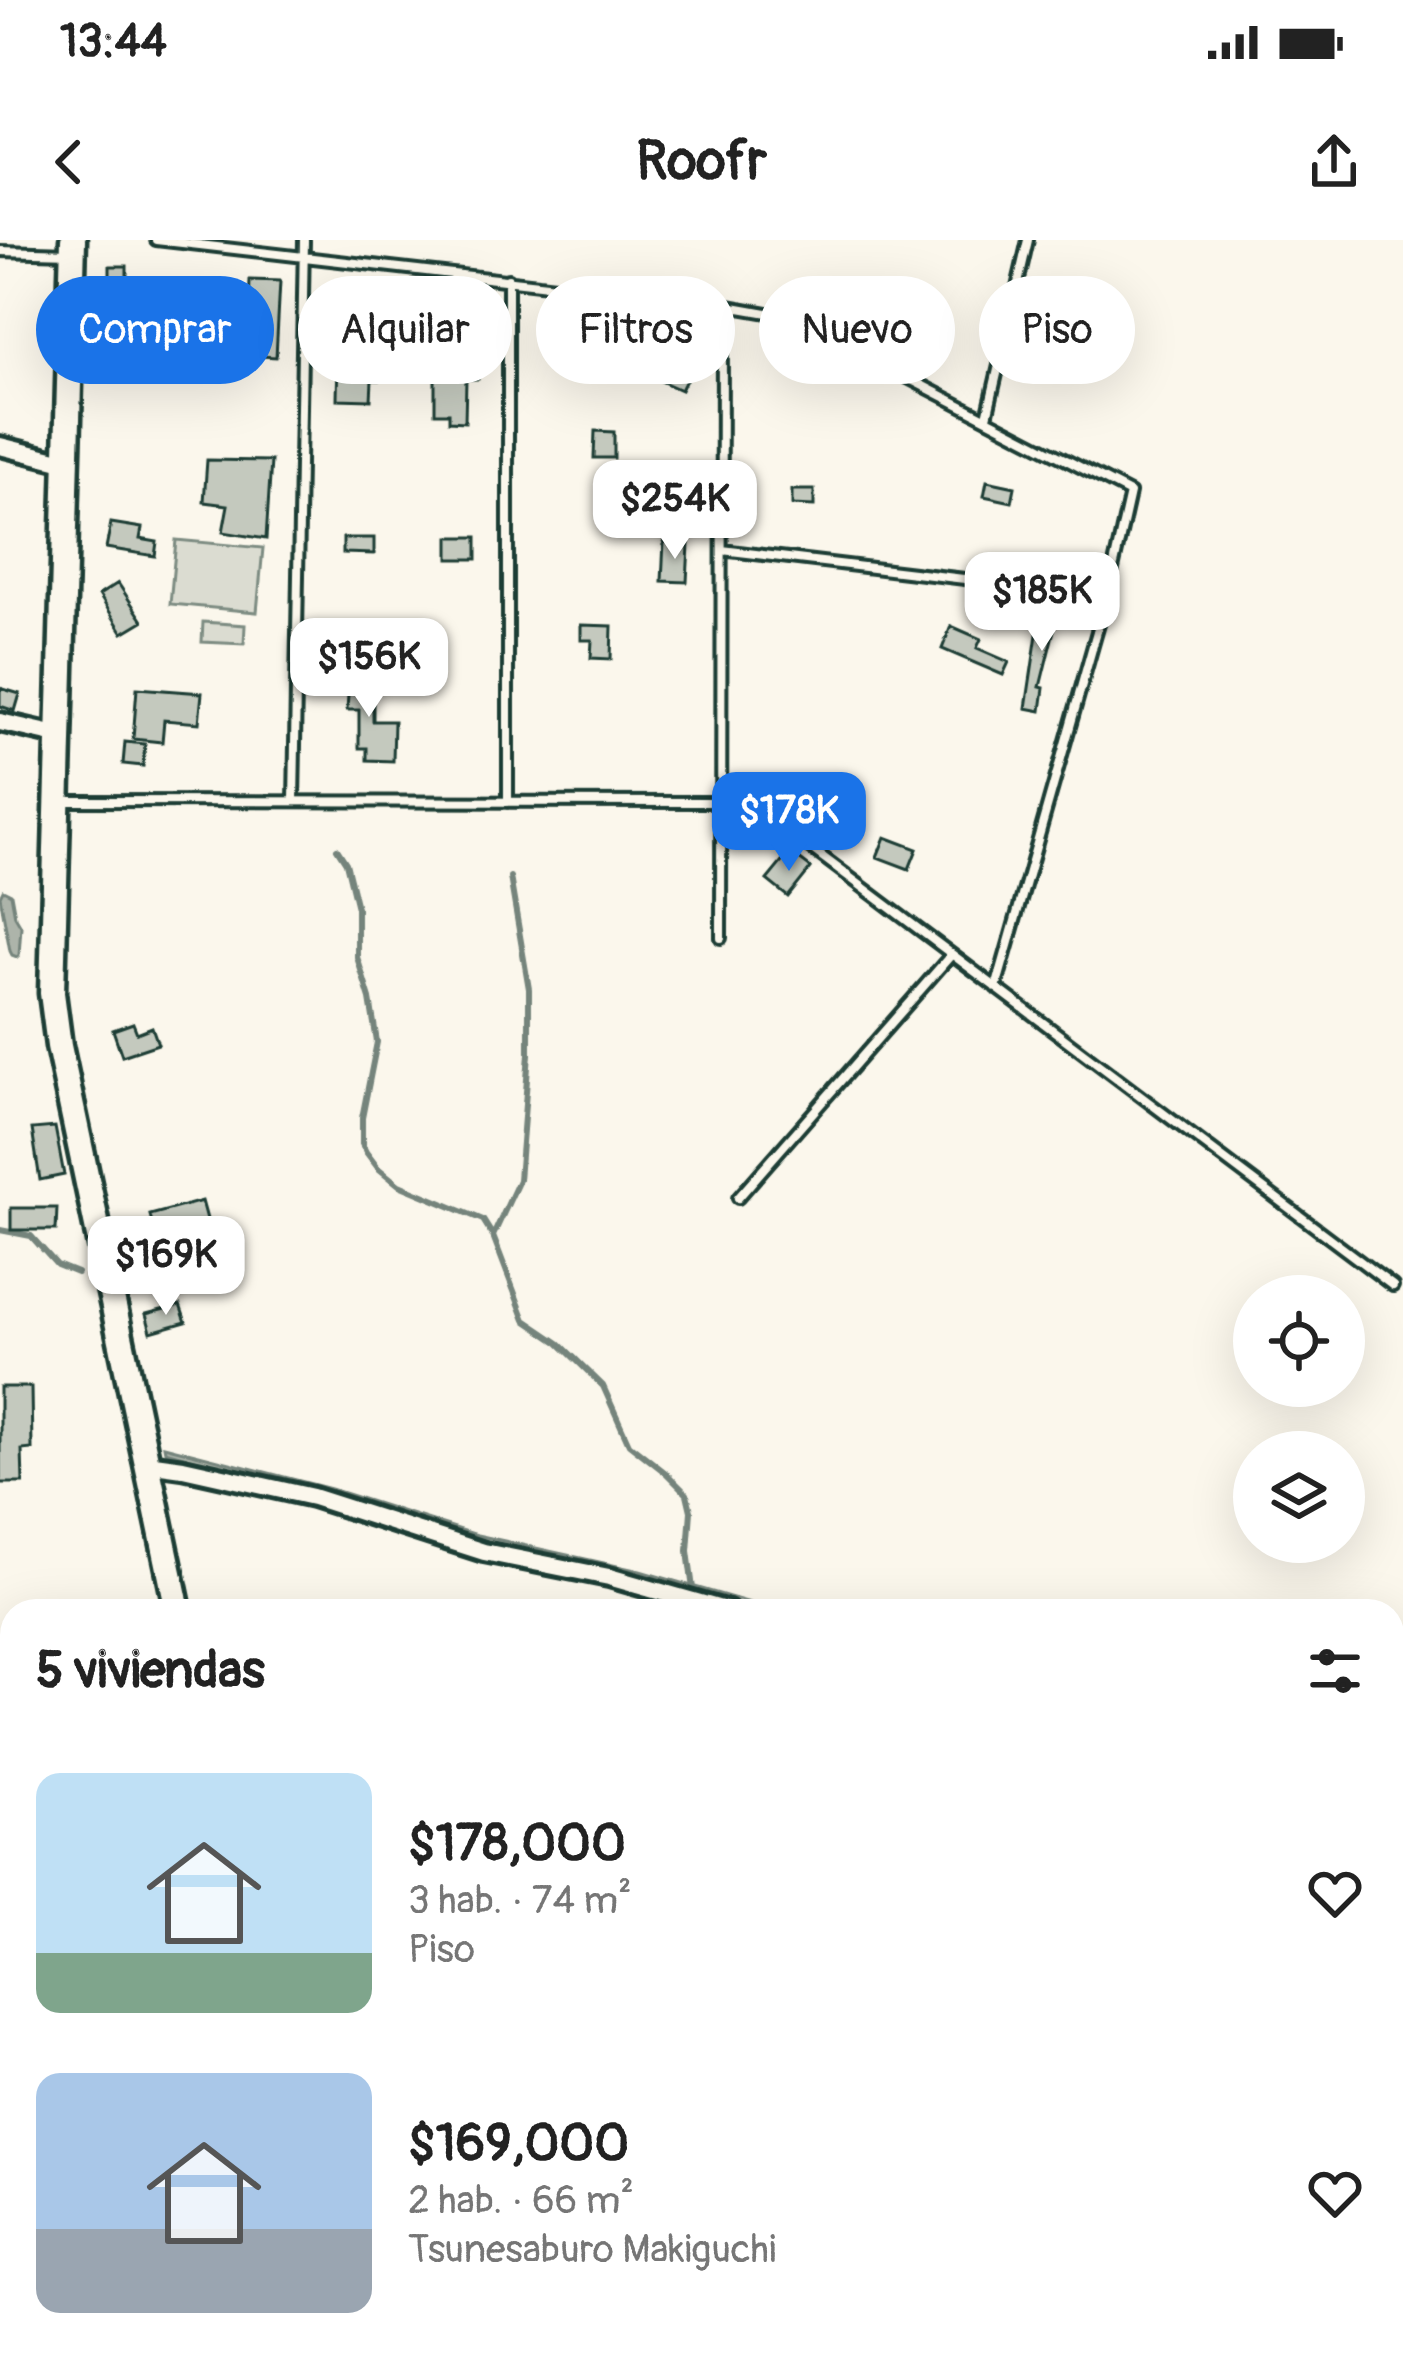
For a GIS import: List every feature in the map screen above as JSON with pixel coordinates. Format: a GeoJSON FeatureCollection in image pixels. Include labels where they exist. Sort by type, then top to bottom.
{"type":"FeatureCollection","features":[{"type":"Feature","properties":{"kind":"street"},"geometry":{"type":"LineString","coordinates":[[73,247],[52,961],[57,1033],[175,1599]]}},
{"type":"Feature","properties":{"kind":"street"},"geometry":{"type":"LineString","coordinates":[[0,446],[68,463]]}},
{"type":"Feature","properties":{"kind":"street"},"geometry":{"type":"LineString","coordinates":[[0,722],[61,736]]}},
{"type":"Feature","properties":{"kind":"street"},"geometry":{"type":"LineString","coordinates":[[147,1463],[313,1497],[484,1552],[609,1577],[686,1599]]}},
{"type":"Feature","properties":{"kind":"lane"},"geometry":{"type":"LineString","coordinates":[[156,240],[480,276]]}},
{"type":"Feature","properties":{"kind":"lane"},"geometry":{"type":"LineString","coordinates":[[293,801],[304,240]]}},
{"type":"Feature","properties":{"kind":"lane"},"geometry":{"type":"LineString","coordinates":[[987,417],[1028,240]]}},
{"type":"Feature","properties":{"kind":"lane"},"geometry":{"type":"LineString","coordinates":[[0,251],[73,247]]}},
{"type":"Feature","properties":{"kind":"lane"},"geometry":{"type":"LineString","coordinates":[[735,307],[790,317],[1130,493],[1107,596],[996,988]]}},
{"type":"Feature","properties":{"kind":"lane"},"geometry":{"type":"LineString","coordinates":[[508,384],[508,802]]}},
{"type":"Feature","properties":{"kind":"lane"},"geometry":{"type":"LineString","coordinates":[[721,938],[722,384]]}},
{"type":"Feature","properties":{"kind":"lane"},"geometry":{"type":"LineString","coordinates":[[722,550],[1107,596]]}},
{"type":"Feature","properties":{"kind":"lane"},"geometry":{"type":"LineString","coordinates":[[58,801],[721,802],[759,809],[1393,1286]]}},
{"type":"Feature","properties":{"kind":"lane"},"geometry":{"type":"LineString","coordinates":[[738,1198],[951,955]]}},
{"type":"Feature","properties":{"kind":"shaded area"},"geometry":{"type":"Polygon","coordinates":[[[176,540],[263,548],[257,612],[170,604],[176,540]]]}},
{"type":"Feature","properties":{"kind":"shaded area"},"geometry":{"type":"Polygon","coordinates":[[[203,622],[245,625],[244,644],[202,642],[203,622]]]}},
{"type":"Feature","properties":{"kind":"shaded area"},"geometry":{"type":"Polygon","coordinates":[[[3,890],[11,894],[21,926],[17,957],[10,951],[0,896],[3,890]]]}},
{"type":"Feature","properties":{"kind":"shaded area"},"geometry":{"type":"Polygon","coordinates":[[[164,1446],[331,1489],[477,1535],[640,1571],[737,1599],[714,1599],[641,1577],[473,1543],[328,1495],[165,1451],[164,1446]]]}},
{"type":"Feature","properties":{"kind":"building"},"geometry":{"type":"Polygon","coordinates":[[[110,266],[127,266],[127,276],[110,276],[110,266]]]}},
{"type":"Feature","properties":{"kind":"building"},"geometry":{"type":"Polygon","coordinates":[[[274,281],[280,281],[274,357],[274,281]]]}},
{"type":"Feature","properties":{"kind":"building"},"geometry":{"type":"Polygon","coordinates":[[[337,384],[372,384],[371,400],[337,399],[337,384]]]}},
{"type":"Feature","properties":{"kind":"building"},"geometry":{"type":"Polygon","coordinates":[[[435,384],[466,384],[465,422],[449,421],[449,413],[435,413],[435,384]]]}},
{"type":"Feature","properties":{"kind":"building"},"geometry":{"type":"Polygon","coordinates":[[[595,431],[614,432],[614,458],[594,458],[595,431]]]}},
{"type":"Feature","properties":{"kind":"building"},"geometry":{"type":"Polygon","coordinates":[[[207,460],[271,461],[266,539],[223,532],[228,505],[204,502],[207,460]]]}},
{"type":"Feature","properties":{"kind":"building"},"geometry":{"type":"Polygon","coordinates":[[[987,481],[1015,487],[1012,502],[984,496],[987,481]]]}},
{"type":"Feature","properties":{"kind":"building"},"geometry":{"type":"Polygon","coordinates":[[[792,490],[814,490],[814,506],[792,505],[792,490]]]}},
{"type":"Feature","properties":{"kind":"building"},"geometry":{"type":"Polygon","coordinates":[[[111,523],[142,528],[140,539],[157,542],[155,556],[106,548],[111,523]]]}},
{"type":"Feature","properties":{"kind":"building"},"geometry":{"type":"Polygon","coordinates":[[[449,537],[477,537],[477,559],[449,559],[449,537]]]}},
{"type":"Feature","properties":{"kind":"building"},"geometry":{"type":"Polygon","coordinates":[[[343,538],[374,538],[374,554],[343,553],[343,538]]]}},
{"type":"Feature","properties":{"kind":"building"},"geometry":{"type":"Polygon","coordinates":[[[664,542],[689,544],[687,582],[662,581],[664,542]]]}},
{"type":"Feature","properties":{"kind":"building"},"geometry":{"type":"Polygon","coordinates":[[[118,583],[143,621],[123,633],[99,595],[118,583]]]}},
{"type":"Feature","properties":{"kind":"building"},"geometry":{"type":"Polygon","coordinates":[[[1042,601],[1060,606],[1040,687],[1044,688],[1041,711],[1026,708],[1042,601]]]}},
{"type":"Feature","properties":{"kind":"building"},"geometry":{"type":"Polygon","coordinates":[[[581,625],[612,626],[611,659],[591,658],[592,640],[581,640],[581,625]]]}},
{"type":"Feature","properties":{"kind":"building"},"geometry":{"type":"Polygon","coordinates":[[[951,626],[981,639],[977,648],[1009,662],[1003,675],[942,649],[951,626]]]}},
{"type":"Feature","properties":{"kind":"building"},"geometry":{"type":"Polygon","coordinates":[[[376,647],[399,647],[399,661],[376,661],[376,647]]]}},
{"type":"Feature","properties":{"kind":"building"},"geometry":{"type":"Polygon","coordinates":[[[350,664],[364,665],[364,694],[373,695],[373,721],[394,721],[393,761],[367,760],[367,748],[359,748],[359,710],[347,710],[350,664]]]}},
{"type":"Feature","properties":{"kind":"building"},"geometry":{"type":"Polygon","coordinates":[[[0,688],[20,694],[15,711],[0,706],[0,688]]]}},
{"type":"Feature","properties":{"kind":"building"},"geometry":{"type":"Polygon","coordinates":[[[137,688],[202,693],[199,723],[164,720],[162,742],[133,739],[137,688]]]}},
{"type":"Feature","properties":{"kind":"building"},"geometry":{"type":"Polygon","coordinates":[[[125,742],[145,744],[143,766],[123,764],[125,742]]]}},
{"type":"Feature","properties":{"kind":"building"},"geometry":{"type":"Polygon","coordinates":[[[885,837],[917,849],[909,869],[877,857],[885,837]]]}},
{"type":"Feature","properties":{"kind":"building"},"geometry":{"type":"Polygon","coordinates":[[[790,852],[811,868],[788,897],[767,880],[790,852]]]}},
{"type":"Feature","properties":{"kind":"building"},"geometry":{"type":"Polygon","coordinates":[[[133,1023],[137,1033],[152,1027],[158,1044],[122,1056],[113,1030],[133,1023]]]}},
{"type":"Feature","properties":{"kind":"building"},"geometry":{"type":"Polygon","coordinates":[[[55,1127],[64,1175],[40,1180],[32,1129],[55,1127]]]}},
{"type":"Feature","properties":{"kind":"building"},"geometry":{"type":"Polygon","coordinates":[[[202,1201],[211,1234],[175,1244],[181,1265],[127,1279],[115,1233],[152,1223],[150,1215],[202,1201]]]}},
{"type":"Feature","properties":{"kind":"building"},"geometry":{"type":"Polygon","coordinates":[[[11,1208],[57,1208],[56,1230],[11,1230],[11,1208]]]}},
{"type":"Feature","properties":{"kind":"building"},"geometry":{"type":"Polygon","coordinates":[[[180,1305],[186,1322],[151,1332],[146,1314],[180,1305]]]}},
{"type":"Feature","properties":{"kind":"building"},"geometry":{"type":"Polygon","coordinates":[[[0,1387],[31,1387],[32,1449],[22,1450],[23,1483],[0,1483],[0,1387]]]}},
{"type":"Feature","properties":{"kind":"waterway"},"geometry":{"type":"LineString","coordinates":[[337,849],[346,863],[357,908],[357,957],[377,1042],[362,1118],[362,1144],[378,1168],[399,1185],[483,1220],[525,1320],[559,1343],[603,1386],[629,1444],[687,1494],[693,1589]]}},
{"type":"Feature","properties":{"kind":"waterway"},"geometry":{"type":"LineString","coordinates":[[493,1236],[519,1180],[529,1054],[529,989],[510,877]]}},
{"type":"Feature","properties":{"kind":"waterway"},"geometry":{"type":"LineString","coordinates":[[0,1230],[31,1236],[57,1265],[77,1273]]}}]}
